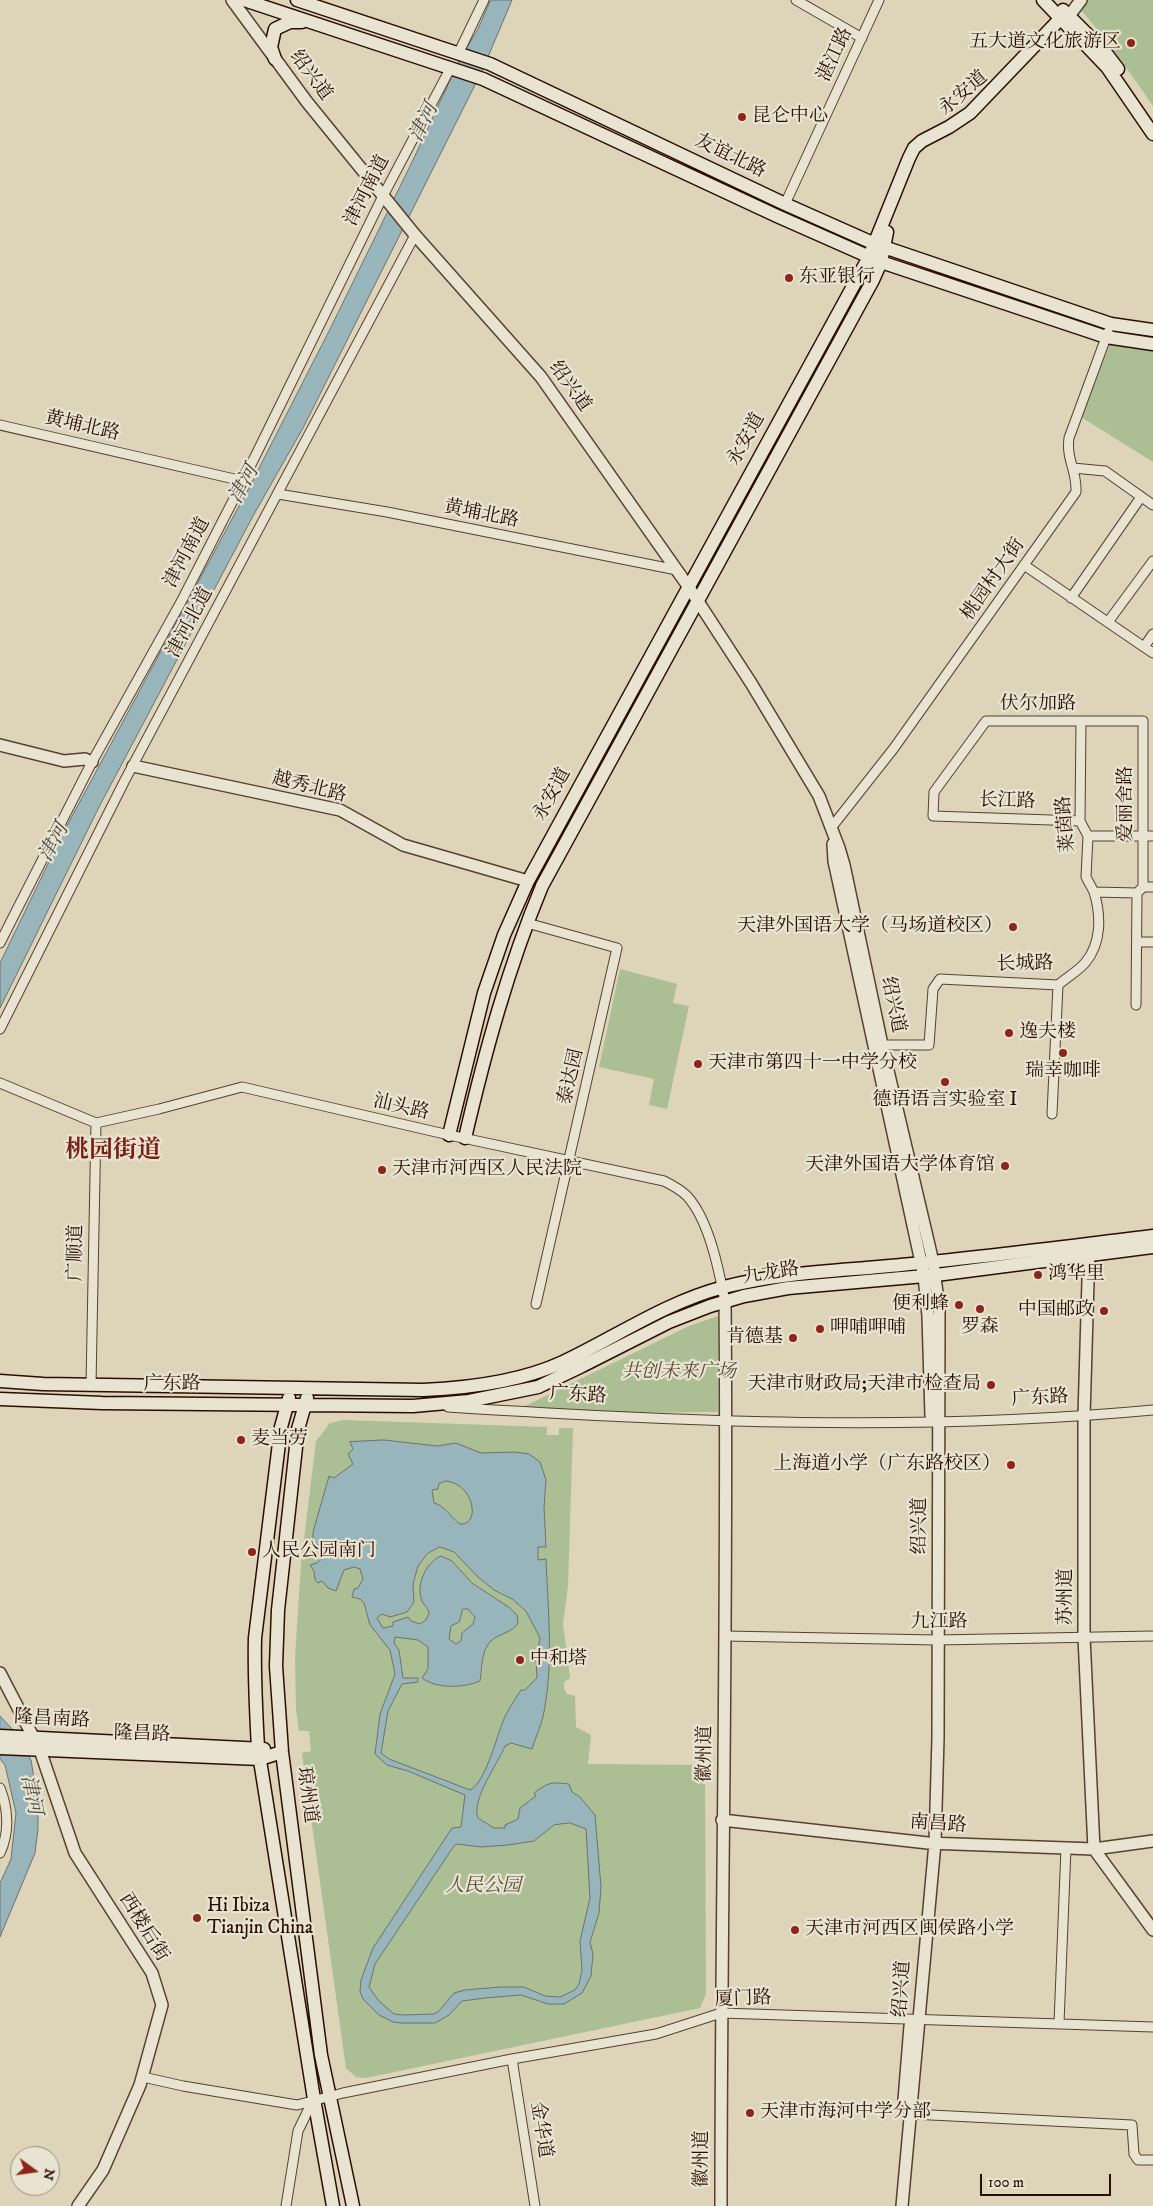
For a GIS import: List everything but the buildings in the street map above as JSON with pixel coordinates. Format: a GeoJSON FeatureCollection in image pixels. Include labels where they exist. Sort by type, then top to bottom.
{"type":"FeatureCollection","features":[{"type":"Feature","properties":{"kind":"main road"},"geometry":{"type":"LineString","coordinates":[[244,0],[450,67]]}},
{"type":"Feature","properties":{"kind":"main road","name":"友谊北路"},"geometry":{"type":"LineString","coordinates":[[297,0],[459,52],[490,64],[785,204],[879,245],[1111,324],[1153,330]]}},
{"type":"Feature","properties":{"kind":"main road"},"geometry":{"type":"LineString","coordinates":[[1043,0],[1105,52],[1153,120]]}},
{"type":"Feature","properties":{"kind":"main road"},"geometry":{"type":"LineString","coordinates":[[1054,0],[1065,20],[1107,67],[1153,134]]}},
{"type":"Feature","properties":{"kind":"main road","name":"永安道"},"geometry":{"type":"LineString","coordinates":[[464,1138],[486,1049],[503,991],[527,923],[554,864],[873,280],[879,245],[909,169],[924,147],[954,130],[978,112],[1065,20]]}},
{"type":"Feature","properties":{"kind":"main road"},"geometry":{"type":"LineString","coordinates":[[275,58],[271,47],[275,30],[290,22],[309,22]]}},
{"type":"Feature","properties":{"kind":"main road","name":"友谊北路"},"geometry":{"type":"LineString","coordinates":[[450,67],[483,79],[875,260],[1106,338],[1153,344]]}},
{"type":"Feature","properties":{"kind":"main road","name":"永安道"},"geometry":{"type":"LineString","coordinates":[[449,1135],[484,993],[504,935],[528,881],[688,586],[875,260]]}},
{"type":"Feature","properties":{"kind":"main road","name":"九龙路"},"geometry":{"type":"LineString","coordinates":[[413,1406],[469,1400],[538,1387],[669,1322],[725,1302],[788,1288],[930,1276],[1153,1236]]}},
{"type":"Feature","properties":{"kind":"main road","name":"九龙路"},"geometry":{"type":"LineString","coordinates":[[423,1390],[470,1387],[541,1371],[562,1363],[661,1312],[722,1287],[775,1277],[927,1262],[1089,1249],[1153,1247]]}},
{"type":"Feature","properties":{"kind":"main road","name":"广东路"},"geometry":{"type":"LineString","coordinates":[[0,1381],[91,1385],[423,1390]]}},
{"type":"Feature","properties":{"kind":"main road"},"geometry":{"type":"LineString","coordinates":[[286,1404],[294,1387]]}},
{"type":"Feature","properties":{"kind":"main road","name":"琼州道"},"geometry":{"type":"LineString","coordinates":[[313,1387],[304,1404],[298,1429],[278,1610],[276,1666],[282,1752],[320,2045],[353,2206]]}},
{"type":"Feature","properties":{"kind":"main road","name":"广东路"},"geometry":{"type":"LineString","coordinates":[[0,1400],[85,1403],[413,1406]]}},
{"type":"Feature","properties":{"kind":"main road","name":"琼州道"},"geometry":{"type":"LineString","coordinates":[[286,1404],[279,1436],[255,1638],[254,1671],[259,1753],[314,2099],[334,2206]]}},
{"type":"Feature","properties":{"kind":"main road","name":"隆昌南路"},"geometry":{"type":"LineString","coordinates":[[0,1736],[33,1744],[259,1753],[282,1752]]}},
{"type":"Feature","properties":{"kind":"main road"},"geometry":{"type":"LineString","coordinates":[[0,1748],[33,1744]]}},
{"type":"Feature","properties":{"kind":"street","name":"绍兴道"},"geometry":{"type":"LineString","coordinates":[[232,0],[307,102],[383,196],[541,377],[688,586],[751,683],[819,796],[844,865],[930,1276],[928,1316],[935,1423],[931,1843],[895,2206]]}},
{"type":"Feature","properties":{"kind":"street"},"geometry":{"type":"LineString","coordinates":[[459,52],[484,0]]}},
{"type":"Feature","properties":{"kind":"street"},"geometry":{"type":"LineString","coordinates":[[796,0],[862,38]]}},
{"type":"Feature","properties":{"kind":"street","name":"湛江路"},"geometry":{"type":"LineString","coordinates":[[785,204],[879,0]]}},
{"type":"Feature","properties":{"kind":"street"},"geometry":{"type":"LineString","coordinates":[[1065,20],[1081,0]]}},
{"type":"Feature","properties":{"kind":"street","name":"津河南道"},"geometry":{"type":"LineString","coordinates":[[0,944],[244,482],[383,196],[450,67]]}},
{"type":"Feature","properties":{"kind":"street","name":"津河北道"},"geometry":{"type":"LineString","coordinates":[[0,1029],[133,766],[278,494],[411,230]]}},
{"type":"Feature","properties":{"kind":"street","name":"桃园村大街"},"geometry":{"type":"LineString","coordinates":[[831,828],[894,748],[1076,492],[1077,480],[1067,453],[1068,438],[1111,324]]}},
{"type":"Feature","properties":{"kind":"street","name":"黄埔北路"},"geometry":{"type":"LineString","coordinates":[[0,425],[244,482]]}},
{"type":"Feature","properties":{"kind":"street"},"geometry":{"type":"LineString","coordinates":[[1073,468],[1105,471],[1153,505]]}},
{"type":"Feature","properties":{"kind":"street","name":"黄埔北路"},"geometry":{"type":"LineString","coordinates":[[278,494],[387,512],[677,570]]}},
{"type":"Feature","properties":{"kind":"street"},"geometry":{"type":"LineString","coordinates":[[1071,598],[1142,497]]}},
{"type":"Feature","properties":{"kind":"street"},"geometry":{"type":"LineString","coordinates":[[1108,622],[1153,561]]}},
{"type":"Feature","properties":{"kind":"street"},"geometry":{"type":"LineString","coordinates":[[1024,565],[1153,653]]}},
{"type":"Feature","properties":{"kind":"street"},"geometry":{"type":"LineString","coordinates":[[1144,647],[1153,634]]}},
{"type":"Feature","properties":{"kind":"street","name":"伏尔加路"},"geometry":{"type":"LineString","coordinates":[[933,816],[934,792],[986,721],[1143,721]]}},
{"type":"Feature","properties":{"kind":"street","name":"莱茵路"},"geometry":{"type":"LineString","coordinates":[[1080,721],[1080,821],[1088,836],[1086,877],[1094,892]]}},
{"type":"Feature","properties":{"kind":"street","name":"爱丽舍路"},"geometry":{"type":"LineString","coordinates":[[1136,1005],[1138,942],[1144,889],[1143,721]]}},
{"type":"Feature","properties":{"kind":"street"},"geometry":{"type":"LineString","coordinates":[[0,745],[64,761],[84,759],[95,764]]}},
{"type":"Feature","properties":{"kind":"street","name":"越秀北路"},"geometry":{"type":"LineString","coordinates":[[133,766],[340,810],[403,845],[528,881]]}},
{"type":"Feature","properties":{"kind":"street","name":"长江路"},"geometry":{"type":"LineString","coordinates":[[933,816],[1080,821]]}},
{"type":"Feature","properties":{"kind":"street","name":"绍兴道"},"geometry":{"type":"LineString","coordinates":[[831,828],[834,861],[927,1262]]}},
{"type":"Feature","properties":{"kind":"street"},"geometry":{"type":"LineString","coordinates":[[1088,836],[1153,836]]}},
{"type":"Feature","properties":{"kind":"street"},"geometry":{"type":"LineString","coordinates":[[1094,892],[1144,889]]}},
{"type":"Feature","properties":{"kind":"street","name":"长城路"},"geometry":{"type":"LineString","coordinates":[[882,1045],[929,1045],[933,989],[940,980],[1058,985],[1085,963],[1097,940],[1100,912],[1094,892]]}},
{"type":"Feature","properties":{"kind":"street","name":"泰达园"},"geometry":{"type":"LineString","coordinates":[[527,923],[617,948],[536,1304]]}},
{"type":"Feature","properties":{"kind":"street"},"geometry":{"type":"LineString","coordinates":[[1138,942],[1153,942]]}},
{"type":"Feature","properties":{"kind":"street"},"geometry":{"type":"LineString","coordinates":[[1052,1114],[1058,985]]}},
{"type":"Feature","properties":{"kind":"street"},"geometry":{"type":"LineString","coordinates":[[0,1083],[96,1122]]}},
{"type":"Feature","properties":{"kind":"street","name":"汕头路"},"geometry":{"type":"LineString","coordinates":[[96,1122],[159,1109],[242,1087],[449,1135],[664,1181],[685,1194],[700,1217],[713,1251],[725,1302]]}},
{"type":"Feature","properties":{"kind":"street","name":"广顺道"},"geometry":{"type":"LineString","coordinates":[[91,1385],[96,1122]]}},
{"type":"Feature","properties":{"kind":"street","name":"苏州道"},"geometry":{"type":"LineString","coordinates":[[1089,1249],[1084,1416],[1084,1637],[1094,1849]]}},
{"type":"Feature","properties":{"kind":"street","name":"徽州道"},"geometry":{"type":"LineString","coordinates":[[721,2206],[726,1420],[725,1302]]}},
{"type":"Feature","properties":{"kind":"street","name":"广东路"},"geometry":{"type":"LineString","coordinates":[[413,1406],[726,1420],[935,1423],[1084,1416],[1153,1410]]}},
{"type":"Feature","properties":{"kind":"street","name":"九江路"},"geometry":{"type":"LineString","coordinates":[[725,1636],[934,1640],[1153,1636]]}},
{"type":"Feature","properties":{"kind":"street","name":"西楼后街"},"geometry":{"type":"LineString","coordinates":[[0,1673],[33,1744],[75,1853],[152,1974],[162,2005],[142,2077],[103,2170],[78,2206]]}},
{"type":"Feature","properties":{"kind":"street"},"geometry":{"type":"LineString","coordinates":[[0,1788],[7,1807],[6,1833],[1,1850]]}},
{"type":"Feature","properties":{"kind":"street","name":"南昌路"},"geometry":{"type":"LineString","coordinates":[[722,1820],[931,1843],[1094,1849],[1153,1841]]}},
{"type":"Feature","properties":{"kind":"street"},"geometry":{"type":"LineString","coordinates":[[1059,2023],[1066,1848]]}},
{"type":"Feature","properties":{"kind":"street"},"geometry":{"type":"LineString","coordinates":[[1094,1849],[1153,1930]]}},
{"type":"Feature","properties":{"kind":"street","name":"厦门路"},"geometry":{"type":"LineString","coordinates":[[142,2077],[297,2106],[314,2099],[512,2059],[656,2034],[721,2013],[1153,2026]]}},
{"type":"Feature","properties":{"kind":"street","name":"绍兴道"},"geometry":{"type":"LineString","coordinates":[[902,2206],[910,2114],[915,2018]]}},
{"type":"Feature","properties":{"kind":"street","name":"金华道"},"geometry":{"type":"LineString","coordinates":[[512,2059],[535,2206]]}},
{"type":"Feature","properties":{"kind":"street"},"geometry":{"type":"LineString","coordinates":[[286,2206],[298,2131],[314,2099]]}},
{"type":"Feature","properties":{"kind":"street"},"geometry":{"type":"LineString","coordinates":[[910,2114],[1132,2126],[1134,2154],[1138,2160],[1153,2160]]}},
{"type":"Feature","properties":{"kind":"green space","name":"五大道文化旅游区"},"geometry":{"type":"Polygon","coordinates":[[[1072,0],[1153,0],[1153,106],[1094,25],[1072,0]]]}},
{"type":"Feature","properties":{"kind":"green space"},"geometry":{"type":"Polygon","coordinates":[[[1110,344],[1153,350],[1153,462],[1081,417],[1110,344]]]}},
{"type":"Feature","properties":{"kind":"green space"},"geometry":{"type":"Polygon","coordinates":[[[620,969],[677,984],[673,1003],[689,1006],[667,1109],[649,1105],[654,1079],[599,1067],[620,969]]]}},
{"type":"Feature","properties":{"kind":"green space","name":"共创未来广场"},"geometry":{"type":"Polygon","coordinates":[[[718,1316],[718,1412],[598,1413],[525,1406],[689,1326],[718,1316]]]}},
{"type":"Feature","properties":{"kind":"green space","name":"人民公园"},"geometry":{"type":"Polygon","coordinates":[[[344,1420],[547,1427],[547,1435],[559,1435],[559,1428],[573,1428],[568,1586],[563,1624],[570,1678],[564,1682],[564,1688],[567,1694],[575,1696],[576,1727],[591,1735],[588,1764],[705,1765],[706,1994],[700,2008],[366,2078],[356,2077],[346,2068],[302,1753],[311,1751],[309,1731],[299,1731],[296,1709],[295,1657],[301,1564],[316,1441],[330,1423],[344,1420]]]}},
{"type":"Feature","properties":{"kind":"water","name":"津河"},"geometry":{"type":"Polygon","coordinates":[[[491,0],[512,0],[482,71],[303,428],[253,516],[98,809],[0,1008],[0,963],[63,833],[253,480],[329,331],[413,160],[459,61],[478,29],[491,0]]]}},
{"type":"Feature","properties":{"kind":"water"},"geometry":{"type":"Polygon","coordinates":[[[384,1440],[437,1446],[456,1443],[481,1453],[515,1452],[529,1454],[540,1462],[546,1480],[544,1507],[546,1547],[538,1547],[538,1560],[546,1559],[549,1638],[548,1678],[543,1717],[532,1749],[511,1743],[505,1746],[486,1782],[478,1801],[477,1810],[478,1818],[494,1828],[505,1828],[505,1825],[518,1819],[520,1808],[536,1796],[534,1793],[547,1785],[558,1783],[569,1784],[572,1792],[580,1797],[595,1815],[601,1887],[599,1913],[590,1942],[593,1954],[591,1976],[582,1993],[564,2004],[548,2004],[521,1995],[485,1998],[462,2001],[449,2015],[435,2023],[401,2023],[393,2022],[379,2015],[363,1999],[360,1991],[361,1980],[373,1948],[452,1828],[461,1827],[465,1795],[408,1771],[387,1765],[375,1754],[380,1714],[395,1674],[390,1650],[370,1625],[364,1603],[360,1599],[352,1597],[354,1589],[358,1588],[363,1579],[360,1569],[354,1567],[344,1570],[336,1591],[328,1588],[322,1581],[318,1583],[315,1580],[314,1571],[310,1565],[317,1563],[325,1556],[326,1552],[321,1546],[313,1543],[313,1532],[329,1476],[334,1478],[353,1464],[348,1454],[353,1449],[350,1442],[384,1440]],[[446,1481],[439,1484],[438,1489],[432,1490],[434,1503],[442,1507],[459,1523],[467,1523],[471,1518],[472,1504],[463,1489],[456,1484],[446,1481]],[[440,1547],[427,1554],[418,1566],[413,1584],[414,1602],[407,1612],[390,1617],[382,1614],[377,1618],[383,1628],[393,1626],[393,1622],[408,1617],[411,1621],[420,1624],[426,1620],[429,1613],[421,1597],[421,1583],[426,1569],[441,1556],[452,1561],[472,1583],[510,1608],[517,1615],[518,1623],[487,1646],[480,1681],[458,1686],[442,1686],[422,1678],[428,1669],[428,1647],[418,1640],[395,1637],[394,1643],[399,1650],[403,1678],[418,1678],[418,1682],[402,1684],[388,1711],[381,1753],[389,1759],[470,1790],[475,1786],[485,1770],[510,1707],[521,1690],[525,1690],[537,1678],[536,1659],[540,1638],[526,1611],[512,1599],[494,1590],[478,1577],[454,1552],[440,1547]],[[463,1609],[459,1622],[451,1626],[449,1639],[456,1644],[461,1641],[462,1633],[473,1624],[475,1617],[468,1609],[463,1609]],[[570,1823],[554,1825],[534,1841],[481,1847],[457,1844],[454,1846],[375,1964],[369,1987],[379,2001],[394,2014],[434,2014],[439,2011],[454,1993],[465,1990],[524,1987],[545,1996],[560,1997],[575,1990],[579,1984],[582,1970],[580,1941],[590,1898],[586,1829],[570,1823]]]}},
{"type":"Feature","properties":{"kind":"water","name":"津河"},"geometry":{"type":"Polygon","coordinates":[[[0,1716],[13,1730],[31,1760],[38,1803],[38,1829],[35,1853],[0,1937],[0,1883],[11,1859],[16,1813],[5,1765],[0,1759],[0,1716]]]}},
{"type":"Feature","properties":{"kind":"place","name":"五大道文化旅游区"},"geometry":{"type":"Point","coordinates":[1131,43]}},
{"type":"Feature","properties":{"kind":"place","name":"昆仑中心"},"geometry":{"type":"Point","coordinates":[742,117]}},
{"type":"Feature","properties":{"kind":"place","name":"东亚银行"},"geometry":{"type":"Point","coordinates":[789,278]}},
{"type":"Feature","properties":{"kind":"place","name":"天津外国语大学（马场道校区）"},"geometry":{"type":"Point","coordinates":[1013,927]}},
{"type":"Feature","properties":{"kind":"place","name":"逸夫楼"},"geometry":{"type":"Point","coordinates":[1009,1033]}},
{"type":"Feature","properties":{"kind":"place","name":"瑞幸咖啡"},"geometry":{"type":"Point","coordinates":[1063,1053]}},
{"type":"Feature","properties":{"kind":"place","name":"天津市第四十一中学分校"},"geometry":{"type":"Point","coordinates":[698,1064]}},
{"type":"Feature","properties":{"kind":"place","name":"德语语言实验室 I"},"geometry":{"type":"Point","coordinates":[945,1082]}},
{"type":"Feature","properties":{"kind":"place","name":"天津外国语大学体育馆"},"geometry":{"type":"Point","coordinates":[1005,1166]}},
{"type":"Feature","properties":{"kind":"place","name":"天津市河西区人民法院"},"geometry":{"type":"Point","coordinates":[382,1170]}},
{"type":"Feature","properties":{"kind":"place","name":"鸿华里"},"geometry":{"type":"Point","coordinates":[1038,1275]}},
{"type":"Feature","properties":{"kind":"place","name":"便利蜂"},"geometry":{"type":"Point","coordinates":[959,1305]}},
{"type":"Feature","properties":{"kind":"place","name":"罗森"},"geometry":{"type":"Point","coordinates":[980,1309]}},
{"type":"Feature","properties":{"kind":"place","name":"中国邮政"},"geometry":{"type":"Point","coordinates":[1104,1311]}},
{"type":"Feature","properties":{"kind":"place","name":"呷哺呷哺"},"geometry":{"type":"Point","coordinates":[820,1329]}},
{"type":"Feature","properties":{"kind":"place","name":"肯德基"},"geometry":{"type":"Point","coordinates":[793,1338]}},
{"type":"Feature","properties":{"kind":"place","name":"天津市财政局;天津市检查局"},"geometry":{"type":"Point","coordinates":[991,1385]}},
{"type":"Feature","properties":{"kind":"place","name":"麦当劳"},"geometry":{"type":"Point","coordinates":[241,1440]}},
{"type":"Feature","properties":{"kind":"place","name":"上海道小学（广东路校区）"},"geometry":{"type":"Point","coordinates":[1011,1465]}},
{"type":"Feature","properties":{"kind":"place","name":"人民公园南门"},"geometry":{"type":"Point","coordinates":[252,1552]}},
{"type":"Feature","properties":{"kind":"place","name":"中和塔"},"geometry":{"type":"Point","coordinates":[520,1660]}},
{"type":"Feature","properties":{"kind":"place","name":"Hi Ibiza Tianjin China"},"geometry":{"type":"Point","coordinates":[197,1918]}},
{"type":"Feature","properties":{"kind":"place","name":"天津市河西区闽侯路小学"},"geometry":{"type":"Point","coordinates":[795,1930]}},
{"type":"Feature","properties":{"kind":"place","name":"天津市海河中学分部"},"geometry":{"type":"Point","coordinates":[750,2113]}},
{"type":"Feature","properties":{"kind":"district","name":"桃园街道"},"geometry":{"type":"Point","coordinates":[113,1152]}}]}
